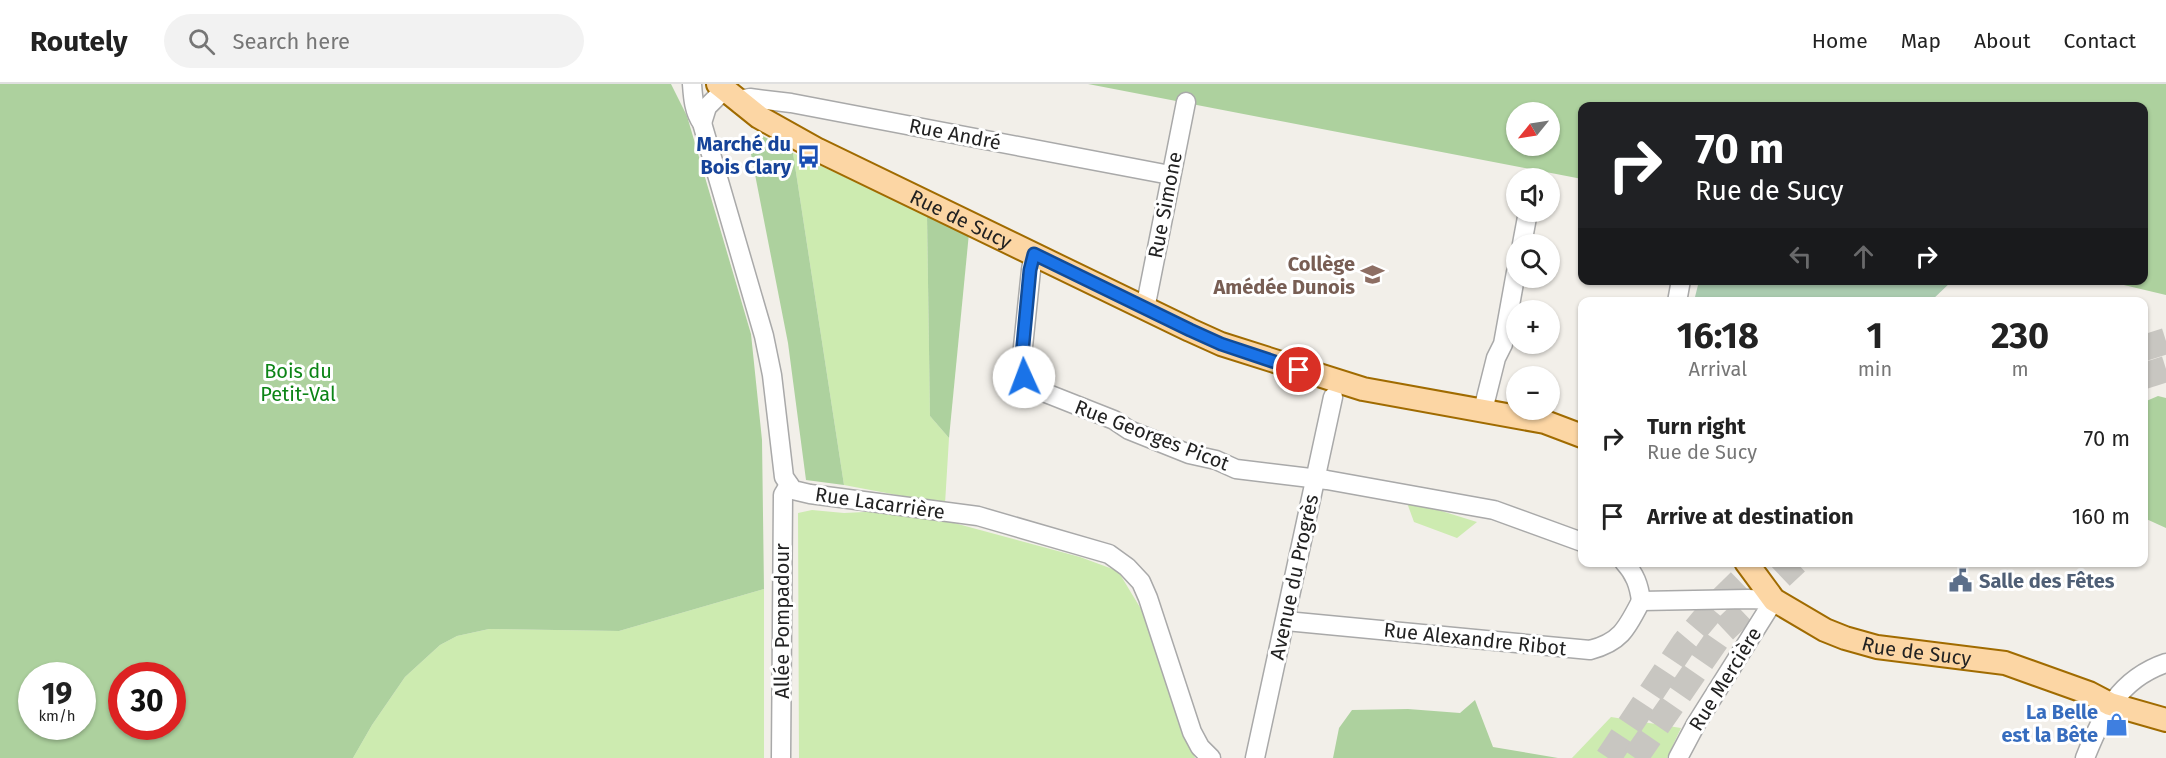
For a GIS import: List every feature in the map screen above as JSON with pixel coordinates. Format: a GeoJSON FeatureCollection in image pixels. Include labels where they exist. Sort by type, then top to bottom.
{"type":"FeatureCollection","features":[{"type":"Feature","properties":{"kind":"main road","name":"Rue de Sucy"},"geometry":{"type":"LineString","coordinates":[[728,93],[778,128],[818,150],[1221,344],[1280,362],[1341,375],[1365,383],[1382,392],[1545,423],[1578,435]]}},
{"type":"Feature","properties":{"kind":"main road","name":"Rue de Sucy"},"geometry":{"type":"LineString","coordinates":[[1750,567],[1774,600],[1825,630],[1867,645],[2005,663],[2089,693],[2110,704],[2166,720]]}},
{"type":"Feature","properties":{"kind":"street","name":"Rue Lacarrière"},"geometry":{"type":"LineString","coordinates":[[692,84],[698,117],[702,123],[764,336],[772,375],[782,470],[789,485],[793,490],[810,494],[978,516],[1108,554],[1127,567],[1141,582],[1192,732],[1200,747],[1211,758]]}},
{"type":"Feature","properties":{"kind":"street"},"geometry":{"type":"LineString","coordinates":[[702,123],[707,107],[728,93]]}},
{"type":"Feature","properties":{"kind":"street","name":"Rue André"},"geometry":{"type":"LineString","coordinates":[[728,93],[744,99],[791,103],[1170,175]]}},
{"type":"Feature","properties":{"kind":"street","name":"Rue Simone"},"geometry":{"type":"LineString","coordinates":[[1145,309],[1186,102]]}},
{"type":"Feature","properties":{"kind":"street","name":"Rue Georges Picot"},"geometry":{"type":"LineString","coordinates":[[1034,254],[1030,270],[1021,366],[1024,377],[1033,388],[1114,420],[1129,430],[1189,454],[1216,460],[1236,469],[1314,478],[1494,510],[1578,541]]}},
{"type":"Feature","properties":{"kind":"street"},"geometry":{"type":"LineString","coordinates":[[1483,410],[1496,358],[1503,344],[1513,288]]}},
{"type":"Feature","properties":{"kind":"street","name":"Avenue du Progrès"},"geometry":{"type":"LineString","coordinates":[[1255,758],[1333,397]]}},
{"type":"Feature","properties":{"kind":"street","name":"Allée Pompadour"},"geometry":{"type":"LineString","coordinates":[[781,758],[783,495],[789,485]]}},
{"type":"Feature","properties":{"kind":"street"},"geometry":{"type":"LineString","coordinates":[[1628,567],[1639,585],[1641,601],[1748,598],[1774,600]]}},
{"type":"Feature","properties":{"kind":"street","name":"Rue Mercière"},"geometry":{"type":"LineString","coordinates":[[1678,758],[1696,723],[1774,600]]}},
{"type":"Feature","properties":{"kind":"street","name":"Rue Alexandre Ribot"},"geometry":{"type":"LineString","coordinates":[[1286,621],[1590,650],[1605,646],[1618,637],[1629,626],[1641,601]]}},
{"type":"Feature","properties":{"kind":"street"},"geometry":{"type":"LineString","coordinates":[[2085,758],[2110,704],[2125,687],[2148,671],[2166,663]]}},
{"type":"Feature","properties":{"kind":"green space","name":"Bois du Petit-Val"},"geometry":{"type":"Polygon","coordinates":[[[0,84],[671,84],[687,116],[751,334],[762,440],[764,589],[619,631],[489,629],[457,636],[440,645],[405,677],[372,725],[353,758],[0,758],[0,84]]]}},
{"type":"Feature","properties":{"kind":"green space"},"geometry":{"type":"Polygon","coordinates":[[[1088,84],[2166,84],[2166,295],[2124,285],[2148,285],[2148,102],[1578,102],[1578,178],[1560,175],[1560,168],[1525,168],[1088,84]]]}},
{"type":"Feature","properties":{"kind":"green space"},"geometry":{"type":"Polygon","coordinates":[[[756,132],[793,153],[844,485],[806,480],[788,343],[751,154],[756,132]]]}},
{"type":"Feature","properties":{"kind":"green space"},"geometry":{"type":"Polygon","coordinates":[[[793,153],[927,215],[930,416],[949,438],[945,504],[844,485],[793,153]]]}},
{"type":"Feature","properties":{"kind":"green space"},"geometry":{"type":"Polygon","coordinates":[[[927,215],[969,233],[949,438],[930,416],[927,215]]]}},
{"type":"Feature","properties":{"kind":"green space"},"geometry":{"type":"Polygon","coordinates":[[[1698,285],[1948,285],[1935,297],[1695,297],[1698,285]]]}},
{"type":"Feature","properties":{"kind":"green space"},"geometry":{"type":"Polygon","coordinates":[[[2158,396],[2166,398],[2166,528],[2148,520],[2148,400],[2158,396]]]}},
{"type":"Feature","properties":{"kind":"green space"},"geometry":{"type":"Polygon","coordinates":[[[1406,500],[1477,522],[1457,538],[1414,522],[1406,500]]]}},
{"type":"Feature","properties":{"kind":"green space"},"geometry":{"type":"Polygon","coordinates":[[[812,510],[844,513],[906,510],[1080,557],[1118,571],[1141,609],[1195,758],[799,758],[798,513],[812,510]]]}},
{"type":"Feature","properties":{"kind":"green space"},"geometry":{"type":"Polygon","coordinates":[[[764,589],[764,758],[353,758],[372,725],[405,677],[440,645],[457,636],[489,629],[619,631],[764,589]]]}},
{"type":"Feature","properties":{"kind":"green space"},"geometry":{"type":"Polygon","coordinates":[[[1475,700],[1493,747],[1558,758],[1333,758],[1339,728],[1352,710],[1408,709],[1460,713],[1475,700]]]}},
{"type":"Feature","properties":{"kind":"green space"},"geometry":{"type":"Polygon","coordinates":[[[1611,717],[1681,728],[1667,758],[1572,758],[1611,717]]]}},
{"type":"Feature","properties":{"kind":"tunnel"},"geometry":{"type":"LineString","coordinates":[[2148,347],[2166,341]]}},
{"type":"Feature","properties":{"kind":"tunnel"},"geometry":{"type":"LineString","coordinates":[[2148,375],[2166,369]]}},
{"type":"Feature","properties":{"kind":"tunnel"},"geometry":{"type":"LineString","coordinates":[[1608,758],[1685,642],[1716,605],[1755,567]]}},
{"type":"Feature","properties":{"kind":"tunnel"},"geometry":{"type":"LineString","coordinates":[[1635,758],[1722,632],[1791,567]]}},
{"type":"Feature","properties":{"kind":"place","name":"Marché du Bois Clary"},"geometry":{"type":"Point","coordinates":[809,156]}},
{"type":"Feature","properties":{"kind":"place","name":"Collège Amédée Dunois"},"geometry":{"type":"Point","coordinates":[1373,275]}},
{"type":"Feature","properties":{"kind":"place","name":"Salle des Fêtes"},"geometry":{"type":"Point","coordinates":[1961,581]}},
{"type":"Feature","properties":{"kind":"place","name":"La Belle est la Bête"},"geometry":{"type":"Point","coordinates":[2116,724]}},
{"type":"Feature","properties":{"kind":"route"},"geometry":{"type":"LineString","coordinates":[[1024,377],[1021,366],[1030,270],[1034,254],[1221,344],[1299,370]]}}]}
